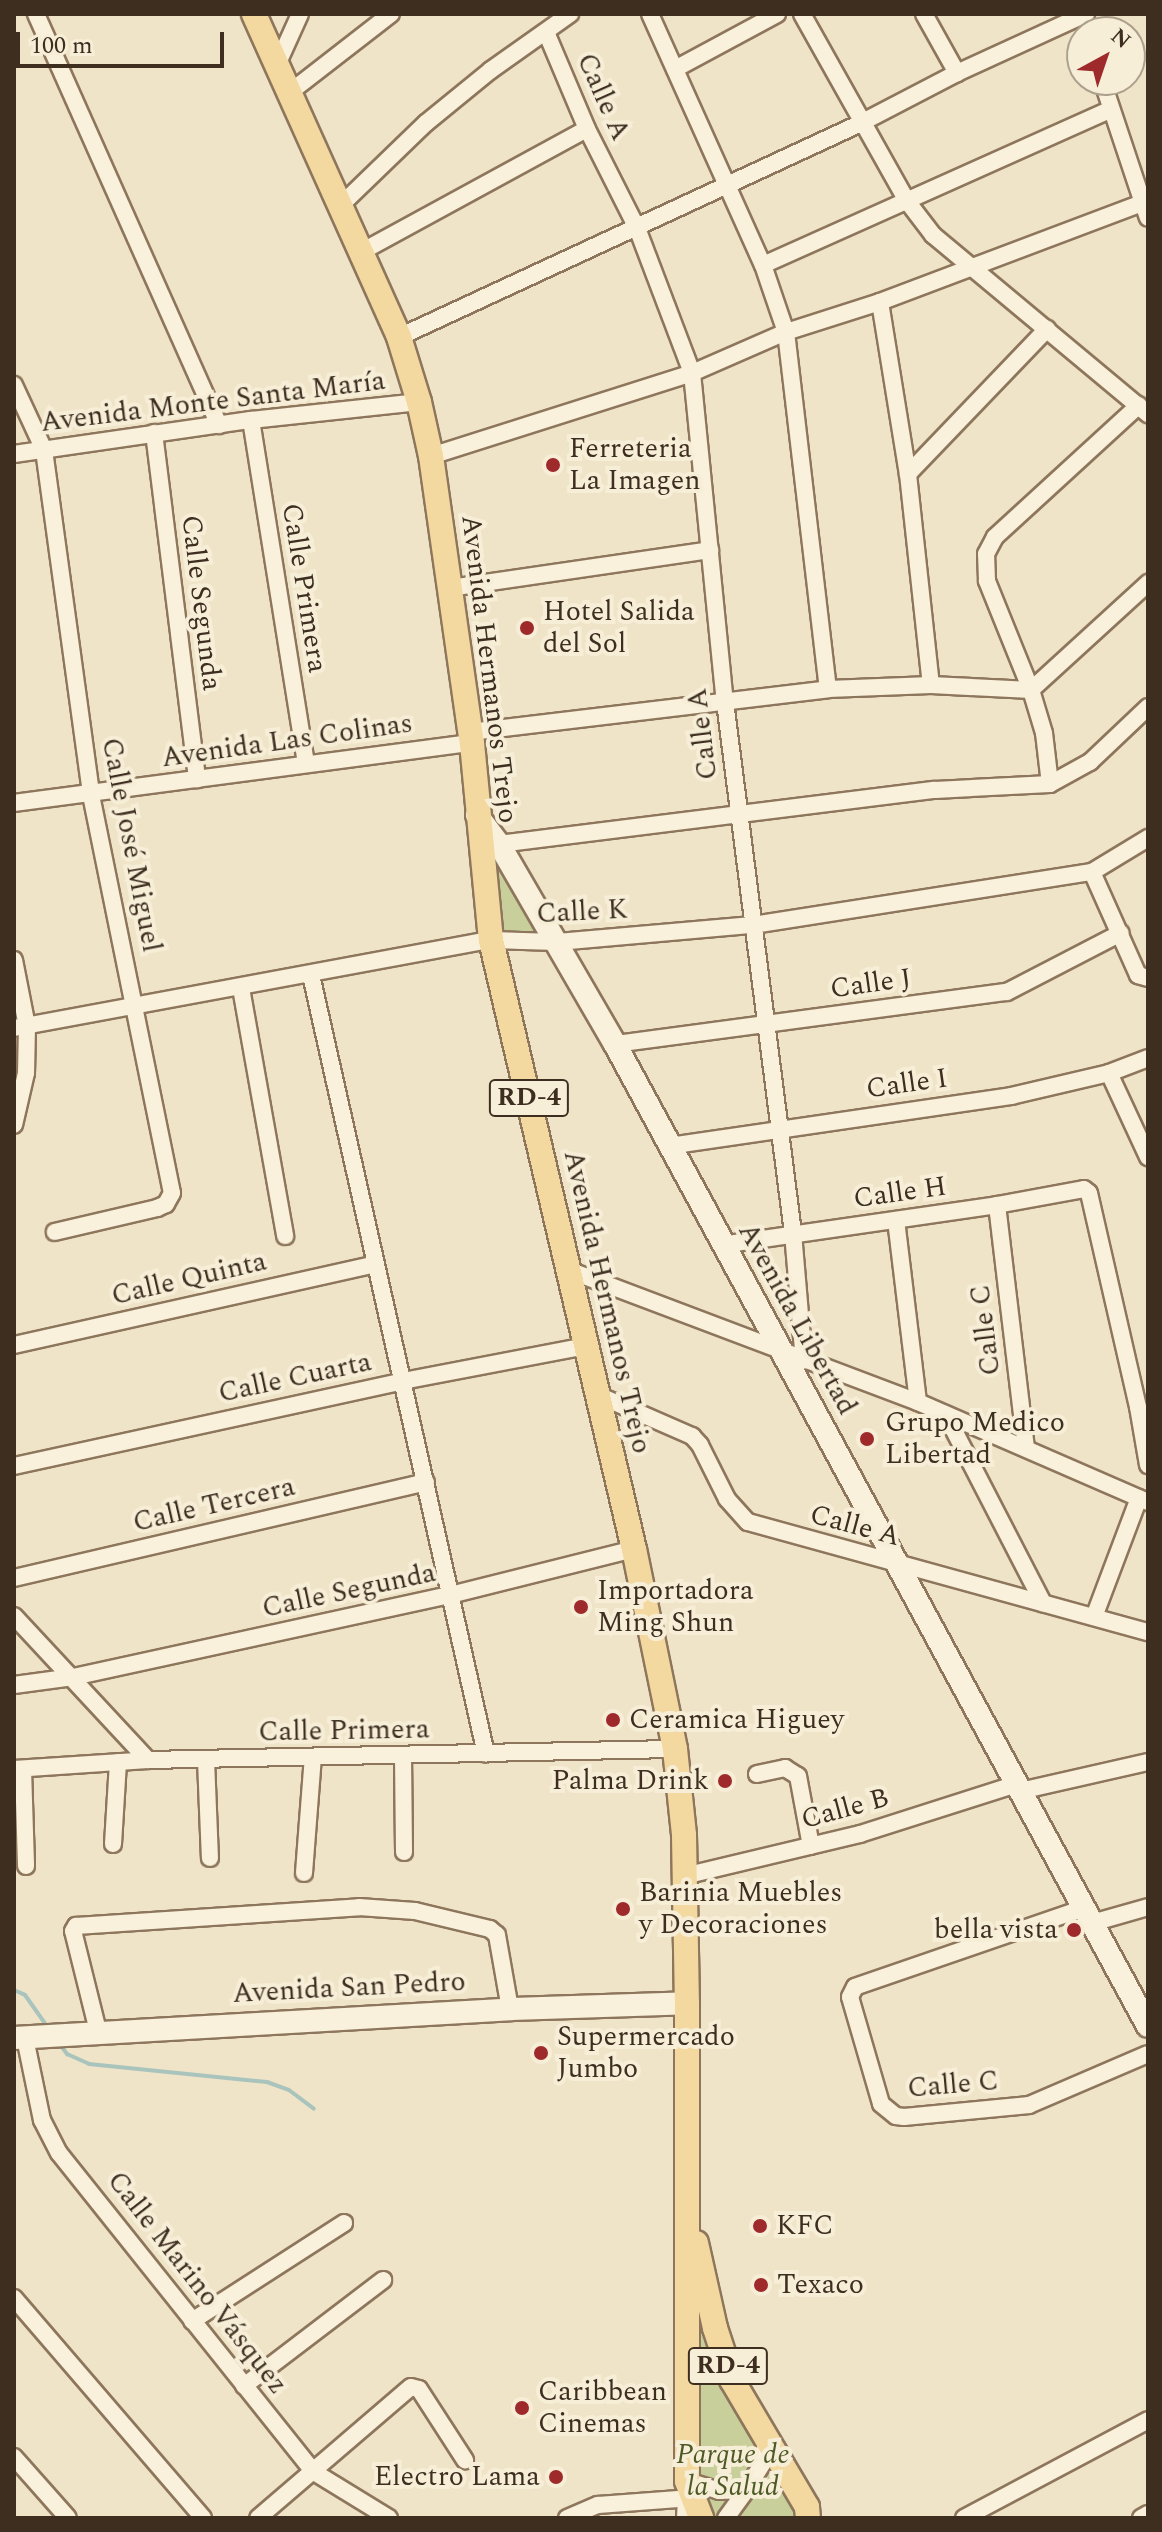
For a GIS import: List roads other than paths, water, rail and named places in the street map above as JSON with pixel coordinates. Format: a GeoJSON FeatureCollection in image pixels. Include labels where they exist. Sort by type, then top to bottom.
{"type":"FeatureCollection","features":[{"type":"Feature","properties":{"kind":"main road","name":"Avenida Hermanos Trejo"},"geometry":{"type":"LineString","coordinates":[[254,14],[399,337],[419,402],[431,456],[471,737],[491,940],[571,1271],[634,1549],[675,1749],[684,1876],[687,2003],[685,2377],[690,2503]]}},
{"type":"Feature","properties":{"kind":"main road","name":"Avenida Hermanos Trejo"},"geometry":{"type":"LineString","coordinates":[[686,2210],[732,2380],[809,2514]]}},
{"type":"Feature","properties":{"kind":"main road"},"geometry":{"type":"LineString","coordinates":[[685,2377],[715,2374],[732,2380]]}},
{"type":"Feature","properties":{"kind":"street"},"geometry":{"type":"LineString","coordinates":[[36,14],[219,425]]}},
{"type":"Feature","properties":{"kind":"street"},"geometry":{"type":"LineString","coordinates":[[277,65],[300,14]]}},
{"type":"Feature","properties":{"kind":"street"},"geometry":{"type":"LineString","coordinates":[[289,93],[391,14]]}},
{"type":"Feature","properties":{"kind":"street"},"geometry":{"type":"LineString","coordinates":[[341,205],[426,123],[491,70],[570,14]]}},
{"type":"Feature","properties":{"kind":"street"},"geometry":{"type":"LineString","coordinates":[[650,14],[763,265],[786,332],[828,689]]}},
{"type":"Feature","properties":{"kind":"street"},"geometry":{"type":"LineString","coordinates":[[675,69],[777,14]]}},
{"type":"Feature","properties":{"kind":"street"},"geometry":{"type":"LineString","coordinates":[[802,14],[907,201],[933,235],[1143,409],[995,537],[986,554],[987,581],[1031,690],[1044,733],[1050,784]]}},
{"type":"Feature","properties":{"kind":"street"},"geometry":{"type":"LineString","coordinates":[[924,14],[957,73]]}},
{"type":"Feature","properties":{"kind":"street"},"geometry":{"type":"LineString","coordinates":[[399,337],[861,123],[957,73],[1066,28]]}},
{"type":"Feature","properties":{"kind":"street","name":"Calle A"},"geometry":{"type":"LineString","coordinates":[[546,32],[587,129],[637,228],[692,373],[725,702],[763,1025],[793,1233],[804,1361]]}},
{"type":"Feature","properties":{"kind":"street"},"geometry":{"type":"LineString","coordinates":[[431,456],[692,373],[786,332],[1145,210],[1107,96]]}},
{"type":"Feature","properties":{"kind":"street"},"geometry":{"type":"LineString","coordinates":[[763,265],[1111,109]]}},
{"type":"Feature","properties":{"kind":"street"},"geometry":{"type":"LineString","coordinates":[[361,252],[587,129]]}},
{"type":"Feature","properties":{"kind":"street"},"geometry":{"type":"LineString","coordinates":[[880,302],[908,474],[931,685]]}},
{"type":"Feature","properties":{"kind":"street"},"geometry":{"type":"LineString","coordinates":[[908,474],[1047,329]]}},
{"type":"Feature","properties":{"kind":"street","name":"Calle José Miguel"},"geometry":{"type":"LineString","coordinates":[[14,385],[44,450],[91,795],[172,1193],[166,1204],[157,1208],[55,1232]]}},
{"type":"Feature","properties":{"kind":"street","name":"Avenida Monte Santa María"},"geometry":{"type":"LineString","coordinates":[[14,454],[251,420],[419,402]]}},
{"type":"Feature","properties":{"kind":"street","name":"Calle Primera"},"geometry":{"type":"LineString","coordinates":[[251,420],[306,764]]}},
{"type":"Feature","properties":{"kind":"street","name":"Calle Segunda"},"geometry":{"type":"LineString","coordinates":[[154,433],[197,779]]}},
{"type":"Feature","properties":{"kind":"street"},"geometry":{"type":"LineString","coordinates":[[450,588],[710,550]]}},
{"type":"Feature","properties":{"kind":"street"},"geometry":{"type":"LineString","coordinates":[[1031,690],[1148,583]]}},
{"type":"Feature","properties":{"kind":"street","name":"Avenida Las Colinas"},"geometry":{"type":"LineString","coordinates":[[14,803],[91,795],[471,737],[828,689],[931,685],[1031,690]]}},
{"type":"Feature","properties":{"kind":"street"},"geometry":{"type":"LineString","coordinates":[[499,844],[935,790],[1050,784],[1090,762],[1148,707]]}},
{"type":"Feature","properties":{"kind":"street","name":"Avenida Libertad"},"geometry":{"type":"LineString","coordinates":[[477,815],[499,844],[615,1044],[721,1245],[1148,2026]]}},
{"type":"Feature","properties":{"kind":"street","name":"Calle K"},"geometry":{"type":"LineString","coordinates":[[21,1027],[491,940],[557,942],[753,925],[1092,872],[1148,838]]}},
{"type":"Feature","properties":{"kind":"street"},"geometry":{"type":"LineString","coordinates":[[1092,872],[1138,975],[1148,978]]}},
{"type":"Feature","properties":{"kind":"street","name":"Calle J"},"geometry":{"type":"LineString","coordinates":[[615,1044],[1007,992],[1121,933]]}},
{"type":"Feature","properties":{"kind":"street"},"geometry":{"type":"LineString","coordinates":[[14,960],[26,1073],[14,1125]]}},
{"type":"Feature","properties":{"kind":"street"},"geometry":{"type":"LineString","coordinates":[[311,975],[486,1754]]}},
{"type":"Feature","properties":{"kind":"street"},"geometry":{"type":"LineString","coordinates":[[241,988],[285,1236]]}},
{"type":"Feature","properties":{"kind":"street","name":"Calle I"},"geometry":{"type":"LineString","coordinates":[[669,1146],[778,1127],[1011,1096],[1109,1073],[1148,1058]]}},
{"type":"Feature","properties":{"kind":"street"},"geometry":{"type":"LineString","coordinates":[[1109,1073],[1148,1157]]}},
{"type":"Feature","properties":{"kind":"street","name":"Calle H"},"geometry":{"type":"LineString","coordinates":[[721,1245],[997,1205],[1084,1189],[1089,1193],[1138,1407],[1148,1465]]}},
{"type":"Feature","properties":{"kind":"street","name":"Calle C"},"geometry":{"type":"LineString","coordinates":[[997,1205],[1026,1448]]}},
{"type":"Feature","properties":{"kind":"street"},"geometry":{"type":"LineString","coordinates":[[896,1220],[918,1402]]}},
{"type":"Feature","properties":{"kind":"street","name":"Calle Quinta"},"geometry":{"type":"LineString","coordinates":[[14,1345],[375,1264]]}},
{"type":"Feature","properties":{"kind":"street"},"geometry":{"type":"LineString","coordinates":[[571,1271],[918,1402],[1143,1500],[1094,1617]]}},
{"type":"Feature","properties":{"kind":"street","name":"Calle Cuarta"},"geometry":{"type":"LineString","coordinates":[[14,1466],[403,1381],[587,1346]]}},
{"type":"Feature","properties":{"kind":"street","name":"Calle A"},"geometry":{"type":"LineString","coordinates":[[598,1395],[692,1436],[700,1445],[727,1499],[748,1522],[1148,1632]]}},
{"type":"Feature","properties":{"kind":"street"},"geometry":{"type":"LineString","coordinates":[[946,1415],[1043,1603]]}},
{"type":"Feature","properties":{"kind":"street","name":"Calle Tercera"},"geometry":{"type":"LineString","coordinates":[[14,1578],[426,1482]]}},
{"type":"Feature","properties":{"kind":"street","name":"Calle Segunda"},"geometry":{"type":"LineString","coordinates":[[73,1677],[450,1595],[634,1549]]}},
{"type":"Feature","properties":{"kind":"street"},"geometry":{"type":"LineString","coordinates":[[14,1616],[148,1760]]}},
{"type":"Feature","properties":{"kind":"street"},"geometry":{"type":"LineString","coordinates":[[14,1685],[73,1677]]}},
{"type":"Feature","properties":{"kind":"street","name":"Calle Primera"},"geometry":{"type":"LineString","coordinates":[[18,1769],[148,1760],[675,1749]]}},
{"type":"Feature","properties":{"kind":"street"},"geometry":{"type":"LineString","coordinates":[[403,1755],[404,1852]]}},
{"type":"Feature","properties":{"kind":"street"},"geometry":{"type":"LineString","coordinates":[[304,1873],[313,1757]]}},
{"type":"Feature","properties":{"kind":"street"},"geometry":{"type":"LineString","coordinates":[[206,1760],[210,1858]]}},
{"type":"Feature","properties":{"kind":"street"},"geometry":{"type":"LineString","coordinates":[[113,1844],[118,1762]]}},
{"type":"Feature","properties":{"kind":"street","name":"Calle B"},"geometry":{"type":"LineString","coordinates":[[684,1876],[860,1834],[1018,1787],[1148,1762]]}},
{"type":"Feature","properties":{"kind":"street"},"geometry":{"type":"LineString","coordinates":[[757,1774],[790,1768],[798,1776],[811,1846]]}},
{"type":"Feature","properties":{"kind":"street"},"geometry":{"type":"LineString","coordinates":[[18,1769],[26,1866]]}},
{"type":"Feature","properties":{"kind":"street"},"geometry":{"type":"LineString","coordinates":[[98,2031],[73,1931],[76,1926],[359,1907],[415,1911],[490,1929],[497,1935],[510,2009]]}},
{"type":"Feature","properties":{"kind":"street","name":"Calle C"},"geometry":{"type":"LineString","coordinates":[[1148,1907],[1088,1916],[855,1987],[850,1997],[881,2104],[896,2116],[1029,2105],[1148,2054]]}},
{"type":"Feature","properties":{"kind":"street","name":"Avenida San Pedro"},"geometry":{"type":"LineString","coordinates":[[36,2037],[510,2009],[687,2003]]}},
{"type":"Feature","properties":{"kind":"street","name":"Calle Marino Vásquez"},"geometry":{"type":"LineString","coordinates":[[36,2037],[42,2120],[59,2153],[80,2175],[314,2472],[389,2518]]}},
{"type":"Feature","properties":{"kind":"street"},"geometry":{"type":"LineString","coordinates":[[192,2321],[344,2223]]}},
{"type":"Feature","properties":{"kind":"street"},"geometry":{"type":"LineString","coordinates":[[244,2386],[383,2280]]}},
{"type":"Feature","properties":{"kind":"street"},"geometry":{"type":"LineString","coordinates":[[14,2298],[203,2518]]}},
{"type":"Feature","properties":{"kind":"street"},"geometry":{"type":"LineString","coordinates":[[258,2518],[411,2387],[419,2389],[465,2460]]}},
{"type":"Feature","properties":{"kind":"street"},"geometry":{"type":"LineString","coordinates":[[964,2518],[1148,2420]]}},
{"type":"Feature","properties":{"kind":"street"},"geometry":{"type":"LineString","coordinates":[[726,2518],[764,2461],[767,2437]]}},
{"type":"Feature","properties":{"kind":"street"},"geometry":{"type":"LineString","coordinates":[[14,2457],[68,2518]]}},
{"type":"Feature","properties":{"kind":"street"},"geometry":{"type":"LineString","coordinates":[[567,2518],[598,2505],[690,2503],[719,2491],[746,2490]]}},
{"type":"Feature","properties":{"kind":"street"},"geometry":{"type":"LineString","coordinates":[[1141,2518],[1148,2514]]}},
{"type":"Feature","properties":{"kind":"waterway"},"geometry":{"type":"LineString","coordinates":[[14,1990],[25,1995],[49,2029]]}},
{"type":"Feature","properties":{"kind":"waterway"},"geometry":{"type":"LineString","coordinates":[[59,2043],[67,2054],[89,2064],[267,2082],[289,2090],[314,2109]]}},
{"type":"Feature","properties":{"kind":"place","name":"Ferreteria La Imagen"},"geometry":{"type":"Point","coordinates":[553,465]}},
{"type":"Feature","properties":{"kind":"place","name":"Hotel Salida del Sol"},"geometry":{"type":"Point","coordinates":[527,628]}},
{"type":"Feature","properties":{"kind":"place","name":"Grupo Medico Libertad"},"geometry":{"type":"Point","coordinates":[867,1439]}},
{"type":"Feature","properties":{"kind":"place","name":"Importadora Ming Shun"},"geometry":{"type":"Point","coordinates":[581,1607]}},
{"type":"Feature","properties":{"kind":"place","name":"Ceramica Higuey"},"geometry":{"type":"Point","coordinates":[613,1720]}},
{"type":"Feature","properties":{"kind":"place","name":"Palma Drink"},"geometry":{"type":"Point","coordinates":[725,1781]}},
{"type":"Feature","properties":{"kind":"place","name":"Barinia Muebles y Decoraciones"},"geometry":{"type":"Point","coordinates":[623,1909]}},
{"type":"Feature","properties":{"kind":"place","name":"bella vista"},"geometry":{"type":"Point","coordinates":[1074,1930]}},
{"type":"Feature","properties":{"kind":"place","name":"Supermercado Jumbo"},"geometry":{"type":"Point","coordinates":[541,2053]}},
{"type":"Feature","properties":{"kind":"place","name":"KFC"},"geometry":{"type":"Point","coordinates":[760,2226]}},
{"type":"Feature","properties":{"kind":"place","name":"Texaco"},"geometry":{"type":"Point","coordinates":[761,2285]}},
{"type":"Feature","properties":{"kind":"place","name":"Caribbean Cinemas"},"geometry":{"type":"Point","coordinates":[522,2408]}},
{"type":"Feature","properties":{"kind":"place","name":"Electro Lama"},"geometry":{"type":"Point","coordinates":[556,2477]}},
{"type":"Feature","properties":{"kind":"park label","name":"Parque de la Salud"},"geometry":{"type":"Point","coordinates":[733,2471]}}]}
